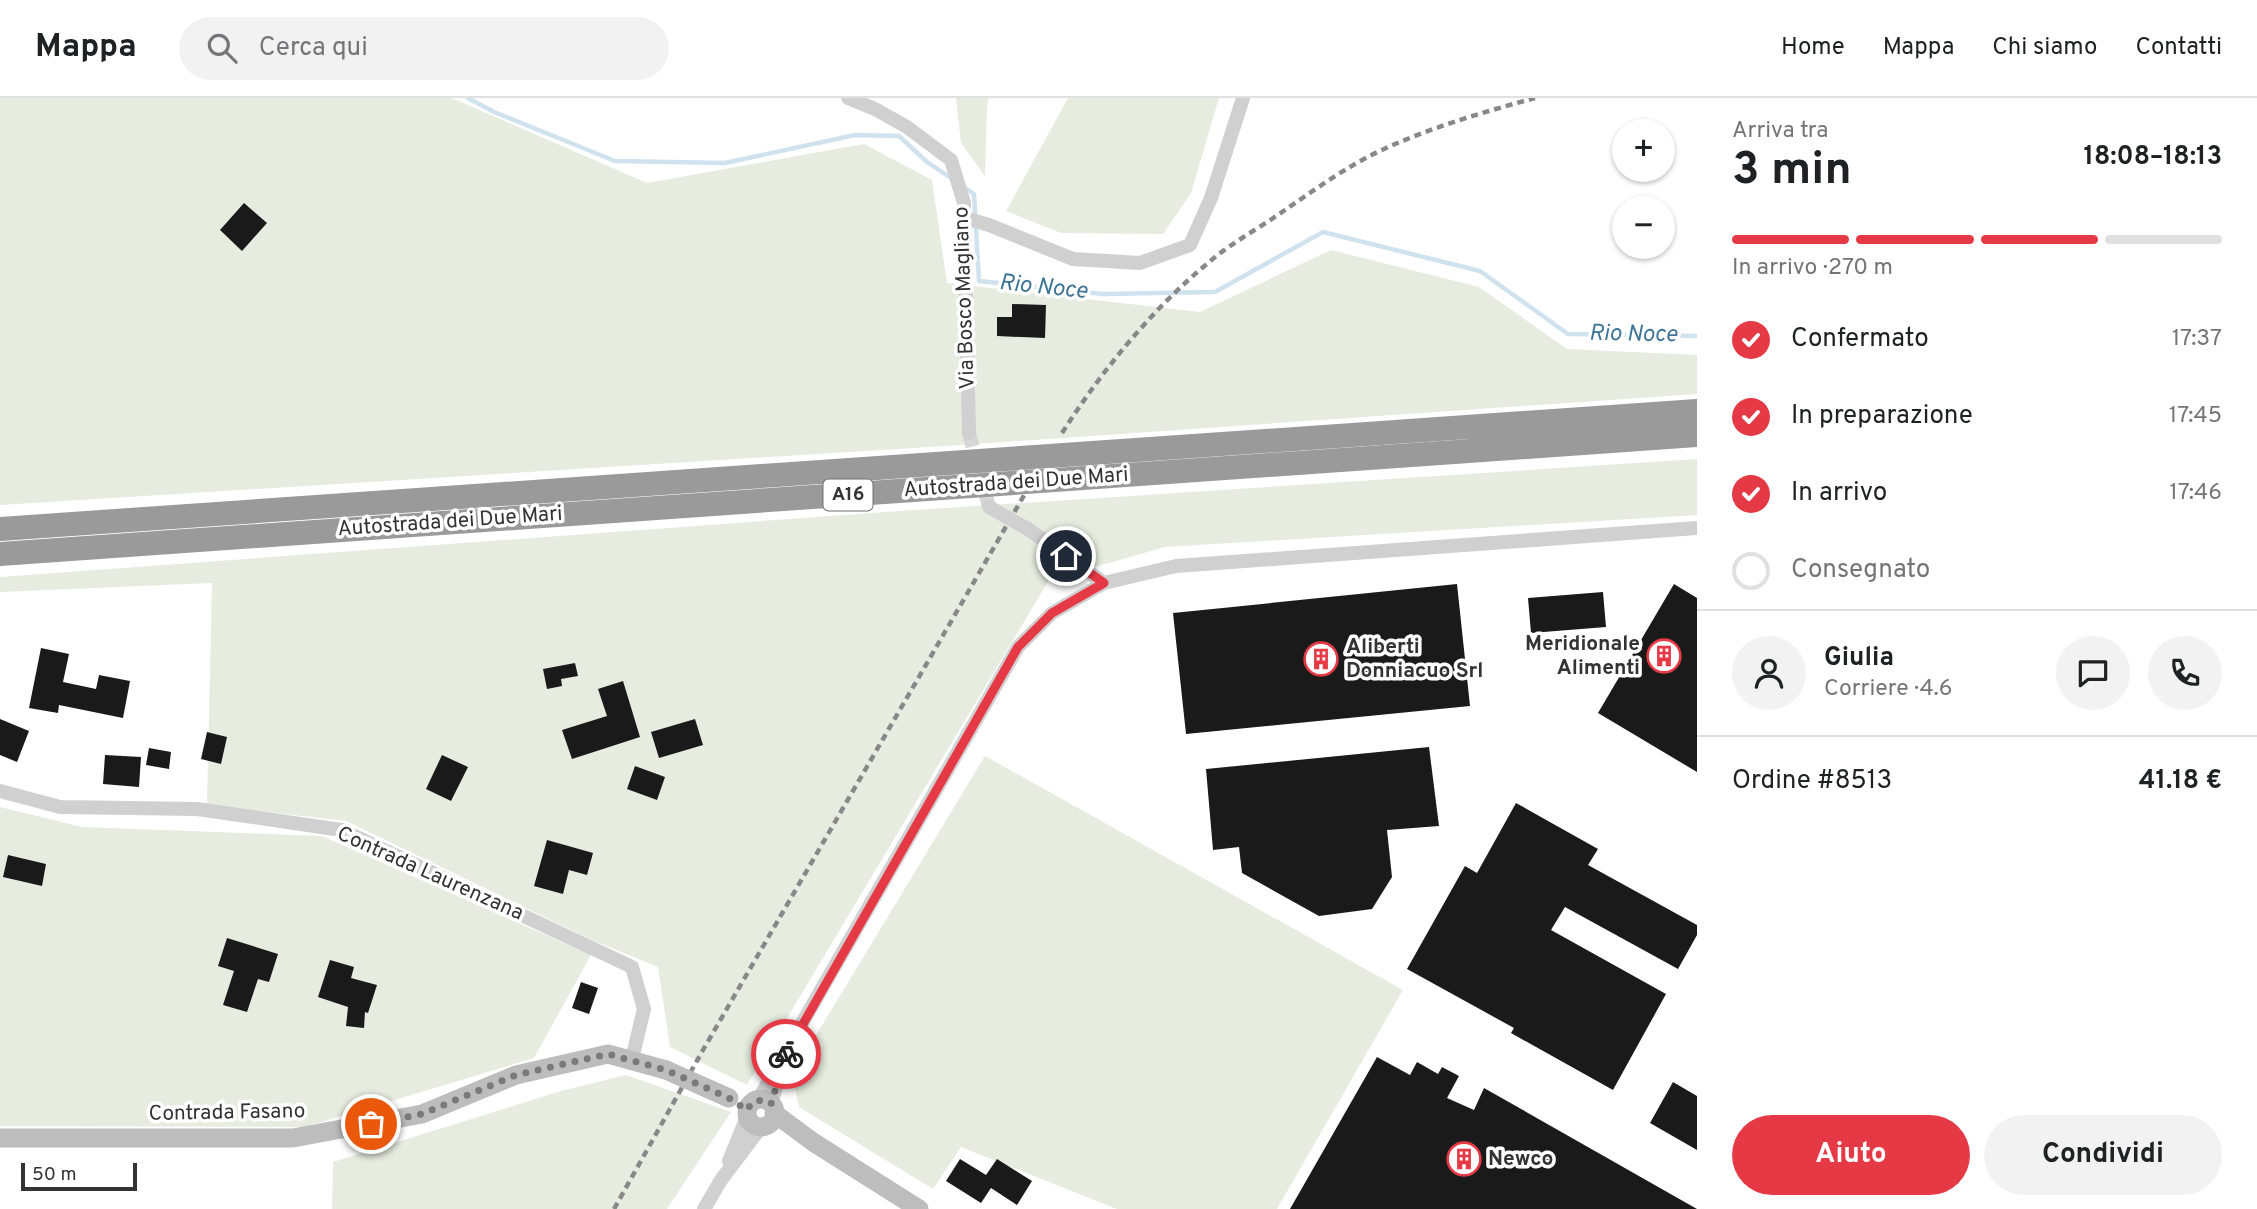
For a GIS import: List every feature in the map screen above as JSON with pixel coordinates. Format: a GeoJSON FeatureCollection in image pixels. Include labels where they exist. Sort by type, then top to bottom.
{"type":"FeatureCollection","features":[{"type":"Feature","properties":{"kind":"highway","name":"Autostrada dei Due Mari"},"geometry":{"type":"LineString","coordinates":[[0,529],[1697,411]]}},
{"type":"Feature","properties":{"kind":"highway","name":"Autostrada dei Due Mari"},"geometry":{"type":"LineString","coordinates":[[0,554],[1697,435]]}},
{"type":"Feature","properties":{"kind":"main road","name":"Contrada Fasano"},"geometry":{"type":"LineString","coordinates":[[0,1138],[293,1138],[422,1114],[516,1075],[608,1054],[666,1070],[760,1112],[919,1209]]}},
{"type":"Feature","properties":{"kind":"street","name":"Via Bosco Magliano"},"geometry":{"type":"LineString","coordinates":[[848,98],[907,127],[951,160],[964,203],[965,218],[969,433]]}},
{"type":"Feature","properties":{"kind":"street"},"geometry":{"type":"LineString","coordinates":[[965,218],[1073,259],[1140,263],[1190,244],[1211,198],[1243,98]]}},
{"type":"Feature","properties":{"kind":"street"},"geometry":{"type":"LineString","coordinates":[[989,507],[1028,529],[1104,583]]}},
{"type":"Feature","properties":{"kind":"street"},"geometry":{"type":"LineString","coordinates":[[704,1209],[760,1112],[788,1049],[1018,647],[1052,613],[1104,583],[1176,566],[1697,528]]}},
{"type":"Feature","properties":{"kind":"street","name":"Contrada Laurenzana"},"geometry":{"type":"LineString","coordinates":[[0,791],[60,807],[197,809],[342,830],[632,967],[644,1009],[632,1059]]}},
{"type":"Feature","properties":{"kind":"shaded area"},"geometry":{"type":"Polygon","coordinates":[[[0,98],[452,98],[647,183],[864,144],[932,180],[947,283],[1200,312],[1331,250],[1479,287],[1567,349],[1697,355],[1697,394],[961,445],[0,505],[0,98]]]}},
{"type":"Feature","properties":{"kind":"shaded area"},"geometry":{"type":"Polygon","coordinates":[[[956,98],[989,98],[985,176],[961,143],[956,98]]]}},
{"type":"Feature","properties":{"kind":"shaded area"},"geometry":{"type":"Polygon","coordinates":[[[1068,98],[1219,98],[1191,193],[1163,234],[1061,233],[1006,211],[1068,98]]]}},
{"type":"Feature","properties":{"kind":"shaded area"},"geometry":{"type":"Polygon","coordinates":[[[1697,459],[1697,515],[1165,547],[1049,580],[747,1085],[670,1047],[658,967],[592,940],[346,821],[207,805],[212,583],[0,592],[0,577],[899,511],[1697,459]]]}},
{"type":"Feature","properties":{"kind":"shaded area"},"geometry":{"type":"Polygon","coordinates":[[[985,756],[1403,990],[1277,1209],[1117,1209],[961,1147],[933,1189],[799,1107],[792,1075],[985,756]]]}},
{"type":"Feature","properties":{"kind":"shaded area"},"geometry":{"type":"Polygon","coordinates":[[[0,807],[82,827],[322,836],[591,955],[534,1058],[305,1127],[0,1126],[0,807]]]}},
{"type":"Feature","properties":{"kind":"shaded area"},"geometry":{"type":"Polygon","coordinates":[[[626,1075],[731,1112],[667,1209],[332,1209],[333,1162],[561,1091],[626,1075]]]}},
{"type":"Feature","properties":{"kind":"building"},"geometry":{"type":"Polygon","coordinates":[[[244,203],[267,223],[242,251],[220,230],[244,203]]]}},
{"type":"Feature","properties":{"kind":"building"},"geometry":{"type":"Polygon","coordinates":[[[1012,304],[1046,305],[1045,338],[997,336],[997,317],[1012,317],[1012,304]]]}},
{"type":"Feature","properties":{"kind":"building","name":"Aliberti Donniacuo Srl"},"geometry":{"type":"Polygon","coordinates":[[[1457,584],[1470,706],[1186,734],[1173,613],[1457,584]]]}},
{"type":"Feature","properties":{"kind":"building","name":"Meridionale Alimenti"},"geometry":{"type":"Polygon","coordinates":[[[1674,584],[1697,598],[1697,772],[1598,713],[1674,584]]]}},
{"type":"Feature","properties":{"kind":"building"},"geometry":{"type":"Polygon","coordinates":[[[1603,592],[1606,627],[1531,633],[1528,598],[1603,592]]]}},
{"type":"Feature","properties":{"kind":"building"},"geometry":{"type":"Polygon","coordinates":[[[41,648],[69,654],[63,682],[96,689],[99,675],[130,681],[123,718],[59,705],[58,713],[29,708],[41,648]]]}},
{"type":"Feature","properties":{"kind":"building"},"geometry":{"type":"Polygon","coordinates":[[[575,663],[578,676],[561,679],[562,686],[547,689],[543,669],[575,663]]]}},
{"type":"Feature","properties":{"kind":"building"},"geometry":{"type":"Polygon","coordinates":[[[623,681],[640,737],[572,759],[562,730],[607,716],[598,689],[623,681]]]}},
{"type":"Feature","properties":{"kind":"building"},"geometry":{"type":"Polygon","coordinates":[[[0,719],[29,731],[17,762],[0,755],[0,719]]]}},
{"type":"Feature","properties":{"kind":"building"},"geometry":{"type":"Polygon","coordinates":[[[695,719],[703,745],[659,758],[651,732],[695,719]]]}},
{"type":"Feature","properties":{"kind":"building"},"geometry":{"type":"Polygon","coordinates":[[[207,732],[227,737],[221,764],[201,759],[207,732]]]}},
{"type":"Feature","properties":{"kind":"building"},"geometry":{"type":"Polygon","coordinates":[[[1429,747],[1439,826],[1387,830],[1392,877],[1372,909],[1319,916],[1242,873],[1239,847],[1213,850],[1206,769],[1429,747]]]}},
{"type":"Feature","properties":{"kind":"building"},"geometry":{"type":"Polygon","coordinates":[[[149,748],[171,752],[169,769],[146,765],[149,748]]]}},
{"type":"Feature","properties":{"kind":"building"},"geometry":{"type":"Polygon","coordinates":[[[105,755],[141,757],[139,787],[103,784],[105,755]]]}},
{"type":"Feature","properties":{"kind":"building"},"geometry":{"type":"Polygon","coordinates":[[[442,755],[468,767],[451,801],[426,789],[442,755]]]}},
{"type":"Feature","properties":{"kind":"building"},"geometry":{"type":"Polygon","coordinates":[[[635,766],[665,777],[657,800],[627,789],[635,766]]]}},
{"type":"Feature","properties":{"kind":"building"},"geometry":{"type":"Polygon","coordinates":[[[1516,803],[1598,849],[1588,865],[1697,925],[1697,935],[1678,969],[1565,907],[1551,930],[1666,994],[1613,1090],[1511,1033],[1514,1028],[1407,969],[1465,866],[1477,873],[1516,803]]]}},
{"type":"Feature","properties":{"kind":"building"},"geometry":{"type":"Polygon","coordinates":[[[547,840],[593,853],[587,875],[569,870],[563,894],[534,886],[547,840]]]}},
{"type":"Feature","properties":{"kind":"building"},"geometry":{"type":"Polygon","coordinates":[[[8,855],[46,864],[42,886],[3,877],[8,855]]]}},
{"type":"Feature","properties":{"kind":"building"},"geometry":{"type":"Polygon","coordinates":[[[227,938],[278,954],[269,982],[258,979],[247,1012],[223,1005],[234,971],[218,966],[227,938]]]}},
{"type":"Feature","properties":{"kind":"building"},"geometry":{"type":"Polygon","coordinates":[[[330,960],[354,967],[351,978],[377,985],[368,1013],[365,1012],[364,1028],[346,1026],[348,1007],[318,997],[330,960]]]}},
{"type":"Feature","properties":{"kind":"building"},"geometry":{"type":"Polygon","coordinates":[[[581,982],[598,988],[589,1014],[572,1008],[581,982]]]}},
{"type":"Feature","properties":{"kind":"building","name":"Newco"},"geometry":{"type":"Polygon","coordinates":[[[1377,1057],[1410,1075],[1417,1062],[1438,1074],[1442,1067],[1459,1076],[1447,1098],[1474,1110],[1484,1088],[1697,1209],[1290,1209],[1377,1057]]]}},
{"type":"Feature","properties":{"kind":"building"},"geometry":{"type":"Polygon","coordinates":[[[1673,1082],[1697,1096],[1697,1150],[1650,1123],[1673,1082]]]}},
{"type":"Feature","properties":{"kind":"building"},"geometry":{"type":"Polygon","coordinates":[[[960,1159],[986,1175],[997,1159],[1032,1181],[1017,1205],[991,1188],[981,1203],[946,1181],[960,1159]]]}},
{"type":"Feature","properties":{"kind":"waterway","name":"Rio Noce"},"geometry":{"type":"LineString","coordinates":[[468,98],[494,112],[615,161],[725,163],[855,135],[899,136],[927,162],[954,180]]}},
{"type":"Feature","properties":{"kind":"waterway","name":"Rio Noce"},"geometry":{"type":"LineString","coordinates":[[964,187],[974,194],[979,281],[1103,294],[1215,292],[1323,232],[1480,271],[1568,334],[1697,336]]}},
{"type":"Feature","properties":{"kind":"tunnel"},"geometry":{"type":"LineString","coordinates":[[969,433],[989,507]]}},
{"type":"Feature","properties":{"kind":"railway"},"geometry":{"type":"LineString","coordinates":[[1062,433],[1133,337],[1174,293],[1227,248],[1333,177],[1371,155],[1439,127],[1535,98]]}},
{"type":"Feature","properties":{"kind":"railway"},"geometry":{"type":"LineString","coordinates":[[614,1209],[1026,492]]}},
{"type":"Feature","properties":{"kind":"way so far"},"geometry":{"type":"LineString","coordinates":[[371,1124],[422,1114],[516,1075],[608,1054],[666,1070],[729,1098],[747,1110],[754,1101],[763,1100],[771,1104],[786,1054]]}},
{"type":"Feature","properties":{"kind":"place","name":"Meridionale Alimenti"},"geometry":{"type":"Point","coordinates":[1664,656]}},
{"type":"Feature","properties":{"kind":"place","name":"Aliberti Donniacuo Srl"},"geometry":{"type":"Point","coordinates":[1321,659]}},
{"type":"Feature","properties":{"kind":"place","name":"Newco"},"geometry":{"type":"Point","coordinates":[1464,1159]}},
{"type":"Feature","properties":{"kind":"route"},"geometry":{"type":"LineString","coordinates":[[786,1054],[1018,647],[1052,613],[1104,583],[1066,556]]}}]}
